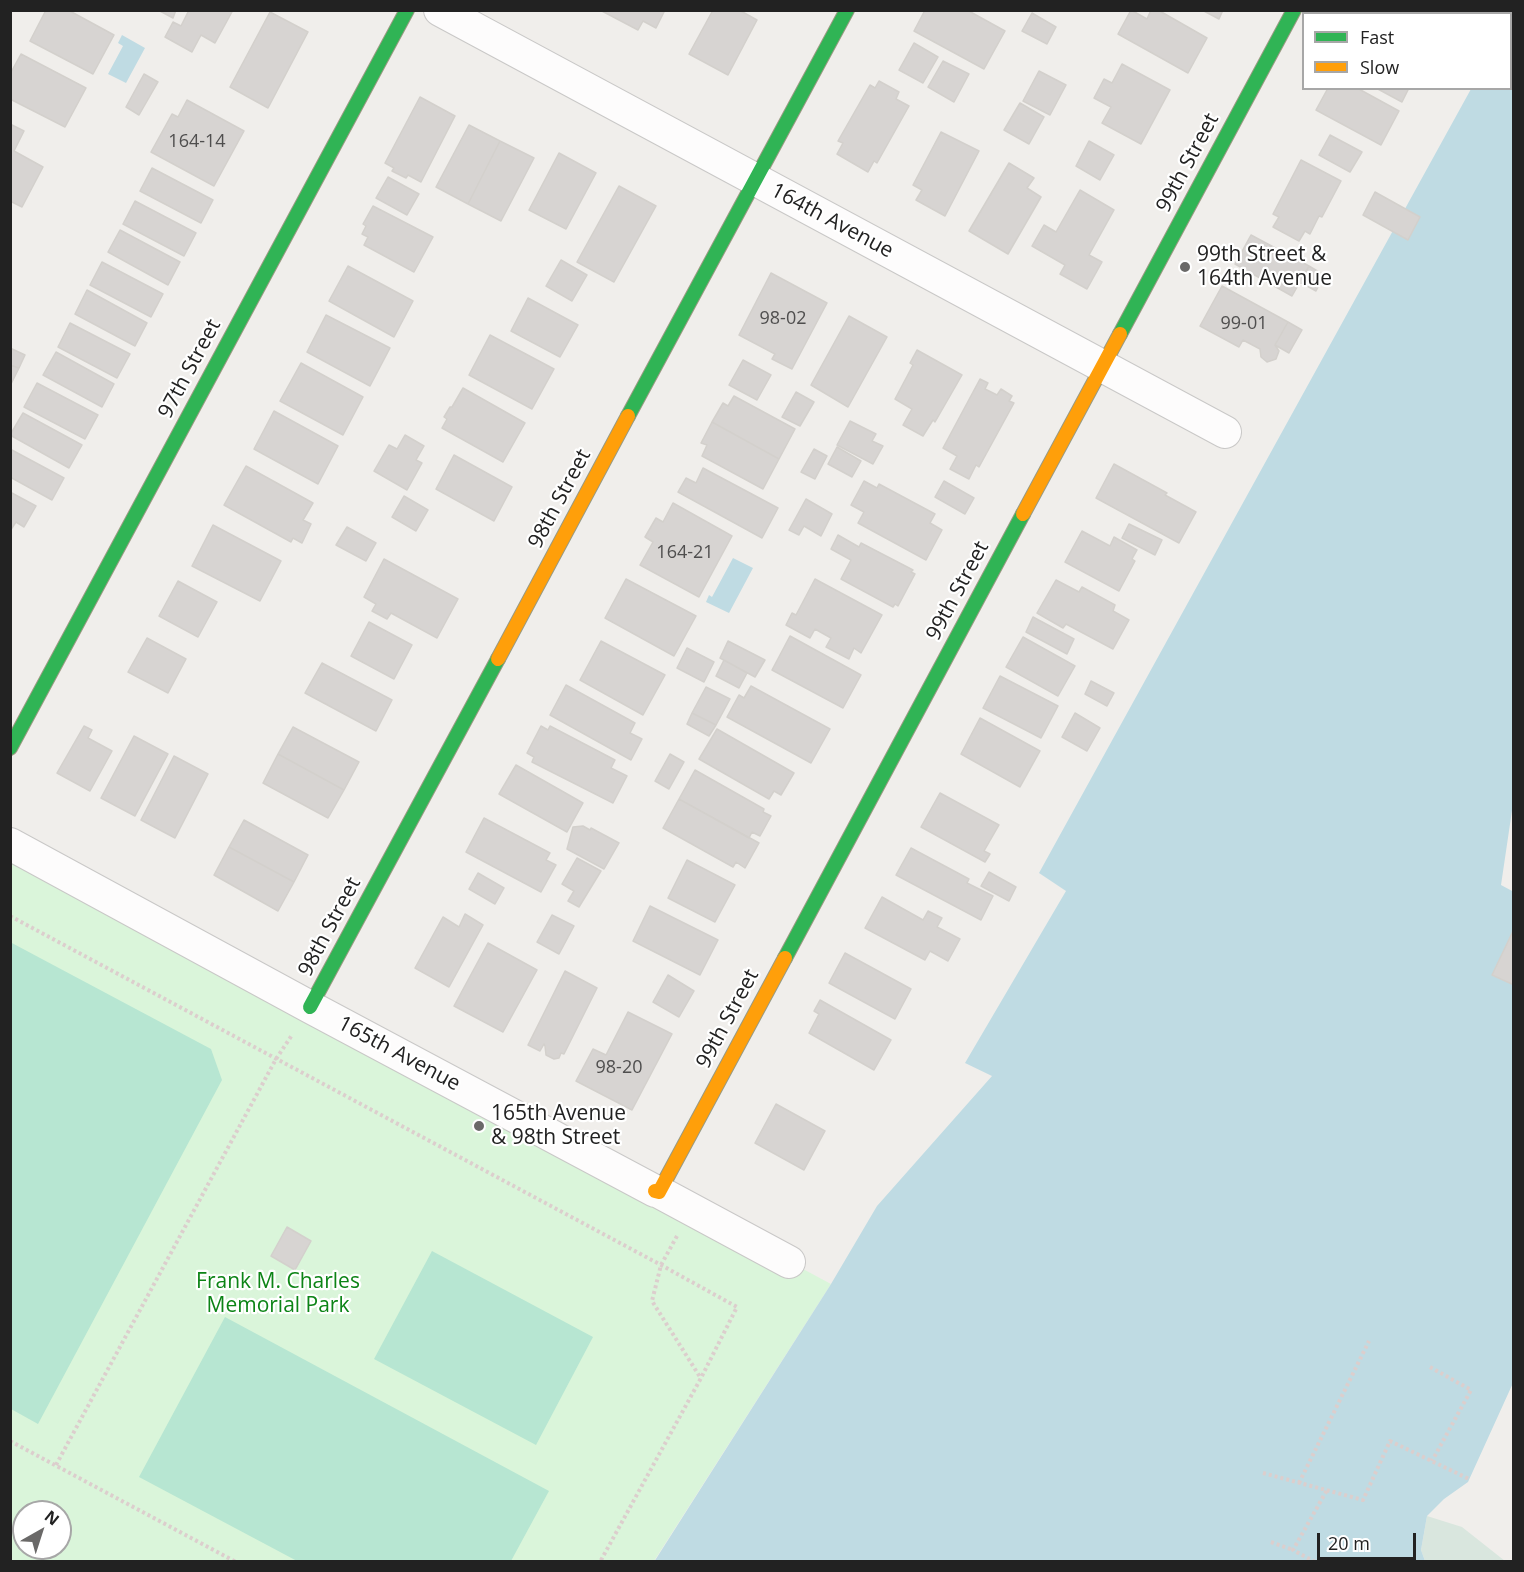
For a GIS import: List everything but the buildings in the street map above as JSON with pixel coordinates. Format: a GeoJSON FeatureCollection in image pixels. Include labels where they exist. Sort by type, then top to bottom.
{"type":"FeatureCollection","features":[{"type":"Feature","properties":{"kind":"street","name":"97th Street"},"geometry":{"type":"LineString","coordinates":[[10,748],[407,10]]}},
{"type":"Feature","properties":{"kind":"street","name":"164th Avenue"},"geometry":{"type":"LineString","coordinates":[[440,10],[1225,432]]}},
{"type":"Feature","properties":{"kind":"street","name":"98th Street"},"geometry":{"type":"LineString","coordinates":[[310,1007],[848,10]]}},
{"type":"Feature","properties":{"kind":"street","name":"99th Street"},"geometry":{"type":"LineString","coordinates":[[657,1191],[1294,10]]}},
{"type":"Feature","properties":{"kind":"street","name":"165th Avenue"},"geometry":{"type":"LineString","coordinates":[[10,844],[789,1262]]}},
{"type":"Feature","properties":{"kind":"path"},"geometry":{"type":"LineString","coordinates":[[10,916],[737,1308],[600,1562]]}},
{"type":"Feature","properties":{"kind":"path"},"geometry":{"type":"LineString","coordinates":[[56,1465],[276,1059]]}},
{"type":"Feature","properties":{"kind":"path"},"geometry":{"type":"LineString","coordinates":[[692,1209],[661,1265],[652,1300],[701,1378]]}},
{"type":"Feature","properties":{"kind":"path"},"geometry":{"type":"LineString","coordinates":[[1299,1483],[1369,1341]]}},
{"type":"Feature","properties":{"kind":"path"},"geometry":{"type":"LineString","coordinates":[[1430,1367],[1471,1390],[1432,1461]]}},
{"type":"Feature","properties":{"kind":"path"},"geometry":{"type":"LineString","coordinates":[[10,1441],[236,1562]]}},
{"type":"Feature","properties":{"kind":"path"},"geometry":{"type":"LineString","coordinates":[[1263,1473],[1363,1500],[1390,1441],[1469,1479]]}},
{"type":"Feature","properties":{"kind":"path"},"geometry":{"type":"LineString","coordinates":[[1293,1550],[1327,1490]]}},
{"type":"Feature","properties":{"kind":"path"},"geometry":{"type":"LineString","coordinates":[[1271,1542],[1316,1562]]}},
{"type":"Feature","properties":{"kind":"shaded area"},"geometry":{"type":"Polygon","coordinates":[[[1427,1516],[1462,1527],[1505,1561],[1425,1561],[1421,1550],[1427,1516]]]}},
{"type":"Feature","properties":{"kind":"green space","name":"Frank M. Charles Memorial Park"},"geometry":{"type":"Polygon","coordinates":[[[10,844],[831,1284],[654,1561],[11,1561],[10,844]]]}},
{"type":"Feature","properties":{"kind":"green space"},"geometry":{"type":"Polygon","coordinates":[[[10,942],[211,1049],[222,1080],[38,1424],[11,1409],[10,942]]]}},
{"type":"Feature","properties":{"kind":"green space"},"geometry":{"type":"Polygon","coordinates":[[[432,1251],[593,1337],[536,1445],[374,1359],[432,1251]]]}},
{"type":"Feature","properties":{"kind":"green space"},"geometry":{"type":"Polygon","coordinates":[[[225,1317],[549,1491],[511,1561],[297,1561],[139,1477],[225,1317]]]}},
{"type":"Feature","properties":{"kind":"water"},"geometry":{"type":"Polygon","coordinates":[[[1513,12],[1514,797],[1501,885],[1514,892],[1513,1383],[1468,1482],[1444,1499],[1427,1516],[1421,1550],[1425,1561],[654,1562],[831,1284],[877,1206],[992,1076],[965,1063],[1066,891],[1039,873],[1470,90],[1512,90],[1513,12]]]}},
{"type":"Feature","properties":{"kind":"water"},"geometry":{"type":"Polygon","coordinates":[[[122,35],[145,48],[126,83],[108,74],[123,46],[118,43],[122,35]]]}},
{"type":"Feature","properties":{"kind":"water"},"geometry":{"type":"Polygon","coordinates":[[[733,558],[753,568],[729,613],[706,602],[709,595],[712,597],[733,558]]]}},
{"type":"Feature","properties":{"kind":"traffic: fast"},"geometry":{"type":"LineString","coordinates":[[10,748],[407,10]]}},
{"type":"Feature","properties":{"kind":"traffic: fast"},"geometry":{"type":"LineString","coordinates":[[628,416],[847,10]]}},
{"type":"Feature","properties":{"kind":"traffic: fast"},"geometry":{"type":"LineString","coordinates":[[1120,334],[1294,10]]}},
{"type":"Feature","properties":{"kind":"traffic: fast"},"geometry":{"type":"LineString","coordinates":[[785,958],[1023,514]]}},
{"type":"Feature","properties":{"kind":"traffic: fast"},"geometry":{"type":"LineString","coordinates":[[310,1007],[498,659]]}},
{"type":"Feature","properties":{"kind":"traffic: slow"},"geometry":{"type":"LineString","coordinates":[[1023,514],[1120,334]]}},
{"type":"Feature","properties":{"kind":"traffic: slow"},"geometry":{"type":"LineString","coordinates":[[498,659],[628,416]]}},
{"type":"Feature","properties":{"kind":"traffic: slow"},"geometry":{"type":"LineString","coordinates":[[655,1191],[659,1192],[785,958]]}},
{"type":"Feature","properties":{"kind":"place","name":"99th Street & 164th Avenue"},"geometry":{"type":"Point","coordinates":[1185,267]}},
{"type":"Feature","properties":{"kind":"place","name":"165th Avenue & 98th Street"},"geometry":{"type":"Point","coordinates":[479,1126]}}]}
